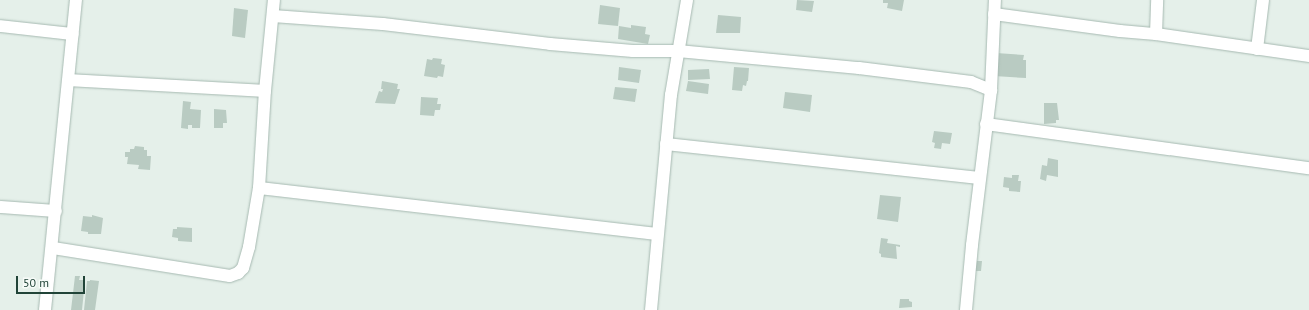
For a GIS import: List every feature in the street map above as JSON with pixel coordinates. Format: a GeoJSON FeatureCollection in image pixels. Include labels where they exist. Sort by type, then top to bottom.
{"type":"FeatureCollection","features":[{"type":"Feature","properties":{"kind":"street"},"geometry":{"type":"LineString","coordinates":[[45,310],[76,0]]}},
{"type":"Feature","properties":{"kind":"street"},"geometry":{"type":"LineString","coordinates":[[52,248],[234,275],[243,268],[246,261],[259,188],[265,91],[274,0]]}},
{"type":"Feature","properties":{"kind":"street"},"geometry":{"type":"LineString","coordinates":[[652,310],[657,234],[671,95],[687,0]]}},
{"type":"Feature","properties":{"kind":"street"},"geometry":{"type":"LineString","coordinates":[[966,310],[979,178],[991,90],[995,0]]}},
{"type":"Feature","properties":{"kind":"street"},"geometry":{"type":"LineString","coordinates":[[1156,34],[1157,0]]}},
{"type":"Feature","properties":{"kind":"street"},"geometry":{"type":"LineString","coordinates":[[1257,49],[1263,0]]}},
{"type":"Feature","properties":{"kind":"street"},"geometry":{"type":"LineString","coordinates":[[994,14],[1120,32],[1156,34],[1309,56]]}},
{"type":"Feature","properties":{"kind":"street"},"geometry":{"type":"LineString","coordinates":[[273,16],[383,24],[565,46],[649,52],[678,51],[859,68],[971,82],[991,90]]}},
{"type":"Feature","properties":{"kind":"street"},"geometry":{"type":"LineString","coordinates":[[0,26],[73,34]]}},
{"type":"Feature","properties":{"kind":"street"},"geometry":{"type":"LineString","coordinates":[[69,80],[265,91]]}},
{"type":"Feature","properties":{"kind":"street"},"geometry":{"type":"LineString","coordinates":[[986,124],[1309,168]]}},
{"type":"Feature","properties":{"kind":"street"},"geometry":{"type":"LineString","coordinates":[[666,144],[979,178]]}},
{"type":"Feature","properties":{"kind":"street"},"geometry":{"type":"LineString","coordinates":[[259,188],[657,234]]}},
{"type":"Feature","properties":{"kind":"street"},"geometry":{"type":"LineString","coordinates":[[0,206],[56,211]]}},
{"type":"Feature","properties":{"kind":"building"},"geometry":{"type":"Polygon","coordinates":[[[797,0],[814,1],[812,12],[796,10],[797,0]]]}},
{"type":"Feature","properties":{"kind":"building"},"geometry":{"type":"Polygon","coordinates":[[[883,0],[904,0],[902,11],[887,8],[888,3],[883,3],[883,0]]]}},
{"type":"Feature","properties":{"kind":"building"},"geometry":{"type":"Polygon","coordinates":[[[600,5],[620,8],[618,26],[598,24],[600,5]]]}},
{"type":"Feature","properties":{"kind":"building"},"geometry":{"type":"Polygon","coordinates":[[[234,8],[248,10],[245,38],[232,36],[234,8]]]}},
{"type":"Feature","properties":{"kind":"building"},"geometry":{"type":"Polygon","coordinates":[[[718,15],[741,17],[740,33],[716,33],[718,15]]]}},
{"type":"Feature","properties":{"kind":"building"},"geometry":{"type":"Polygon","coordinates":[[[631,25],[646,27],[645,34],[650,35],[648,44],[618,39],[619,26],[631,28],[631,25]]]}},
{"type":"Feature","properties":{"kind":"building"},"geometry":{"type":"Polygon","coordinates":[[[996,53],[1024,55],[1023,60],[1026,60],[1026,78],[994,76],[996,53]]]}},
{"type":"Feature","properties":{"kind":"building"},"geometry":{"type":"Polygon","coordinates":[[[433,58],[442,59],[441,64],[445,65],[443,77],[438,76],[437,78],[424,76],[427,59],[432,60],[433,58]]]}},
{"type":"Feature","properties":{"kind":"building"},"geometry":{"type":"Polygon","coordinates":[[[619,67],[641,70],[639,83],[618,80],[619,67]]]}},
{"type":"Feature","properties":{"kind":"building"},"geometry":{"type":"Polygon","coordinates":[[[734,67],[749,68],[748,81],[746,86],[743,85],[742,91],[732,90],[734,67]]]}},
{"type":"Feature","properties":{"kind":"building"},"geometry":{"type":"Polygon","coordinates":[[[709,69],[710,79],[688,80],[688,70],[709,69]]]}},
{"type":"Feature","properties":{"kind":"building"},"geometry":{"type":"Polygon","coordinates":[[[382,81],[398,84],[397,89],[400,89],[395,104],[375,103],[379,91],[382,92],[383,89],[381,89],[382,81]]]}},
{"type":"Feature","properties":{"kind":"building"},"geometry":{"type":"Polygon","coordinates":[[[688,81],[709,84],[708,94],[686,91],[688,81]]]}},
{"type":"Feature","properties":{"kind":"building"},"geometry":{"type":"Polygon","coordinates":[[[615,87],[637,89],[635,102],[613,99],[615,87]]]}},
{"type":"Feature","properties":{"kind":"building"},"geometry":{"type":"Polygon","coordinates":[[[785,92],[812,95],[810,112],[783,108],[785,92]]]}},
{"type":"Feature","properties":{"kind":"building"},"geometry":{"type":"Polygon","coordinates":[[[421,97],[438,98],[437,104],[441,104],[440,110],[435,110],[434,116],[420,115],[421,97]]]}},
{"type":"Feature","properties":{"kind":"building"},"geometry":{"type":"Polygon","coordinates":[[[183,101],[191,102],[190,109],[201,110],[200,128],[192,128],[192,125],[188,125],[188,129],[181,128],[183,101]]]}},
{"type":"Feature","properties":{"kind":"building"},"geometry":{"type":"Polygon","coordinates":[[[1044,103],[1057,103],[1059,120],[1056,120],[1056,123],[1044,124],[1044,103]]]}},
{"type":"Feature","properties":{"kind":"building"},"geometry":{"type":"Polygon","coordinates":[[[214,109],[226,110],[227,123],[223,123],[223,128],[214,128],[214,109]]]}},
{"type":"Feature","properties":{"kind":"building"},"geometry":{"type":"Polygon","coordinates":[[[934,131],[952,133],[950,144],[942,143],[941,149],[934,148],[935,143],[932,142],[934,131]]]}},
{"type":"Feature","properties":{"kind":"building"},"geometry":{"type":"Polygon","coordinates":[[[135,146],[144,147],[144,150],[147,150],[147,156],[151,156],[150,170],[138,169],[139,165],[127,164],[128,157],[125,157],[125,152],[130,152],[130,149],[134,149],[135,146]]]}},
{"type":"Feature","properties":{"kind":"building"},"geometry":{"type":"Polygon","coordinates":[[[1048,158],[1058,160],[1058,177],[1047,175],[1046,181],[1040,179],[1042,165],[1047,166],[1048,158]]]}},
{"type":"Feature","properties":{"kind":"building"},"geometry":{"type":"Polygon","coordinates":[[[1012,175],[1019,175],[1018,181],[1021,181],[1020,192],[1009,191],[1009,188],[1003,187],[1004,177],[1012,178],[1012,175]]]}},
{"type":"Feature","properties":{"kind":"building"},"geometry":{"type":"Polygon","coordinates":[[[880,195],[901,197],[898,222],[877,219],[880,195]]]}},
{"type":"Feature","properties":{"kind":"building"},"geometry":{"type":"Polygon","coordinates":[[[92,215],[103,218],[101,234],[88,234],[88,232],[81,231],[83,216],[92,217],[92,215]]]}},
{"type":"Feature","properties":{"kind":"building"},"geometry":{"type":"Polygon","coordinates":[[[177,227],[192,228],[192,242],[178,241],[178,238],[172,237],[173,229],[177,229],[177,227]]]}},
{"type":"Feature","properties":{"kind":"building"},"geometry":{"type":"Polygon","coordinates":[[[881,238],[888,239],[887,243],[900,245],[900,247],[896,246],[897,259],[881,257],[881,254],[879,253],[881,238]]]}},
{"type":"Feature","properties":{"kind":"building"},"geometry":{"type":"Polygon","coordinates":[[[974,261],[982,261],[981,271],[973,271],[974,261]]]}},
{"type":"Feature","properties":{"kind":"building"},"geometry":{"type":"Polygon","coordinates":[[[75,276],[80,276],[79,280],[85,280],[82,310],[71,310],[75,276]]]}},
{"type":"Feature","properties":{"kind":"building"},"geometry":{"type":"Polygon","coordinates":[[[87,281],[99,281],[95,310],[84,310],[87,281]]]}},
{"type":"Feature","properties":{"kind":"building"},"geometry":{"type":"Polygon","coordinates":[[[900,299],[909,299],[909,301],[912,302],[912,307],[899,308],[900,299]]]}}]}
